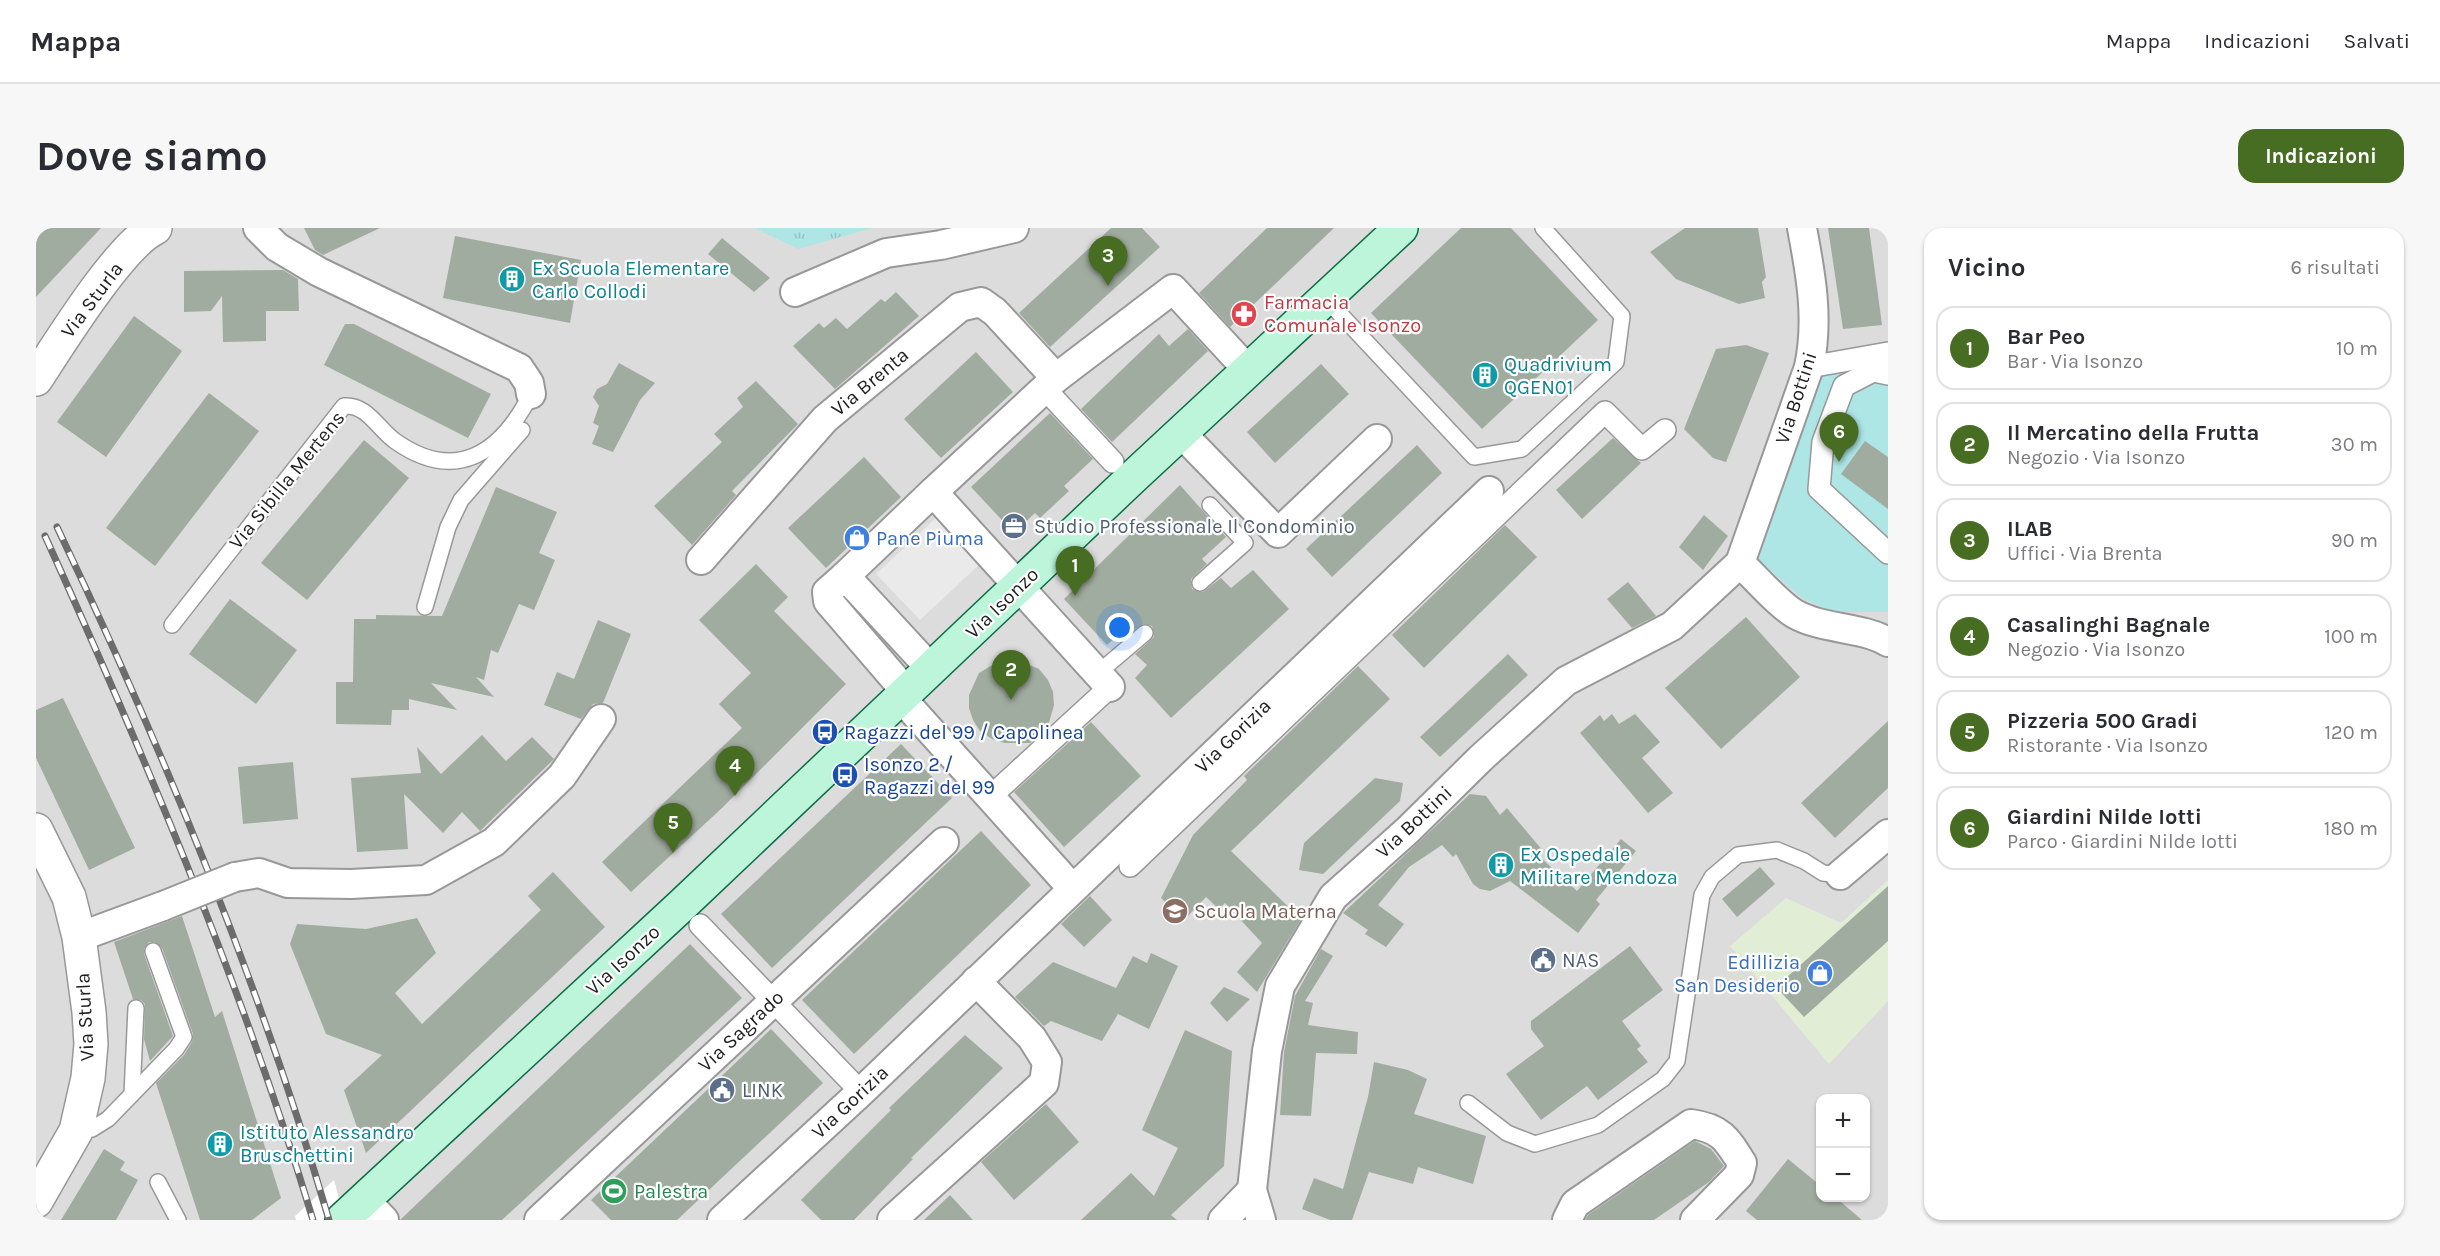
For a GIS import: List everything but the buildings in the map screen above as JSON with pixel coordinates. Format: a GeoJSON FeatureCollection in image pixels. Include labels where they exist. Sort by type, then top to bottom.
{"type":"FeatureCollection","features":[{"type":"Feature","properties":{"kind":"main road","name":"Via Isonzo"},"geometry":{"type":"LineString","coordinates":[[363,1213],[1019,586],[1325,298],[1389,232]]}},
{"type":"Feature","properties":{"kind":"street","name":"Via Sturla"},"geometry":{"type":"LineString","coordinates":[[36,379],[78,315],[116,266],[153,228]]}},
{"type":"Feature","properties":{"kind":"street"},"geometry":{"type":"LineString","coordinates":[[258,228],[276,247],[319,272],[519,368],[529,383],[531,394]]}},
{"type":"Feature","properties":{"kind":"street"},"geometry":{"type":"LineString","coordinates":[[795,292],[886,253],[941,245],[1014,228]]}},
{"type":"Feature","properties":{"kind":"street","name":"Via Bottini"},"geometry":{"type":"LineString","coordinates":[[1261,1220],[1252,1190],[1267,1051],[1280,986],[1333,897],[1408,830],[1481,758],[1566,681],[1672,627],[1740,563],[1809,367],[1815,341],[1814,309],[1802,228]]}},
{"type":"Feature","properties":{"kind":"street"},"geometry":{"type":"LineString","coordinates":[[1072,888],[989,798],[828,601],[827,592],[1050,384],[1173,289],[1248,370]]}},
{"type":"Feature","properties":{"kind":"street","name":"Via Brenta"},"geometry":{"type":"LineString","coordinates":[[701,560],[825,419],[960,307],[981,302],[995,312],[1050,384]]}},
{"type":"Feature","properties":{"kind":"street"},"geometry":{"type":"LineString","coordinates":[[1809,367],[1888,353]]}},
{"type":"Feature","properties":{"kind":"street"},"geometry":{"type":"LineString","coordinates":[[1888,374],[1873,371],[1844,386],[1823,442],[1819,489],[1888,553]]}},
{"type":"Feature","properties":{"kind":"street"},"geometry":{"type":"LineString","coordinates":[[1050,384],[1113,462]]}},
{"type":"Feature","properties":{"kind":"street"},"geometry":{"type":"LineString","coordinates":[[1130,866],[1605,412],[1642,449],[1665,430]]}},
{"type":"Feature","properties":{"kind":"street"},"geometry":{"type":"LineString","coordinates":[[1181,433],[1278,533],[1377,439]]}},
{"type":"Feature","properties":{"kind":"street","name":"Via Gorizia"},"geometry":{"type":"LineString","coordinates":[[722,1220],[861,1092],[1489,490]]}},
{"type":"Feature","properties":{"kind":"street"},"geometry":{"type":"LineString","coordinates":[[933,492],[1104,680],[989,798]]}},
{"type":"Feature","properties":{"kind":"street"},"geometry":{"type":"LineString","coordinates":[[1740,563],[1795,614],[1843,630],[1883,635]]}},
{"type":"Feature","properties":{"kind":"street"},"geometry":{"type":"LineString","coordinates":[[845,576],[932,670]]}},
{"type":"Feature","properties":{"kind":"street"},"geometry":{"type":"LineString","coordinates":[[79,937],[235,877],[259,873],[288,883],[351,884],[426,880],[494,843],[562,776],[601,719]]}},
{"type":"Feature","properties":{"kind":"street","name":"Via Sturla"},"geometry":{"type":"LineString","coordinates":[[36,830],[69,897],[79,937],[91,1044],[88,1078],[76,1131],[36,1201]]}},
{"type":"Feature","properties":{"kind":"street"},"geometry":{"type":"LineString","coordinates":[[1840,875],[1888,834]]}},
{"type":"Feature","properties":{"kind":"street","name":"Via Sagrado"},"geometry":{"type":"LineString","coordinates":[[539,1220],[944,842]]}},
{"type":"Feature","properties":{"kind":"street"},"geometry":{"type":"LineString","coordinates":[[700,925],[861,1092]]}},
{"type":"Feature","properties":{"kind":"street"},"geometry":{"type":"LineString","coordinates":[[892,1220],[1044,1083],[1047,1062],[1032,1038],[976,981]]}},
{"type":"Feature","properties":{"kind":"street"},"geometry":{"type":"LineString","coordinates":[[1567,1220],[1575,1204],[1691,1124],[1710,1126],[1728,1140],[1742,1163],[1739,1175],[1695,1220]]}},
{"type":"Feature","properties":{"kind":"street"},"geometry":{"type":"LineString","coordinates":[[1223,1220],[1252,1190]]}},
{"type":"Feature","properties":{"kind":"lane"},"geometry":{"type":"LineString","coordinates":[[1325,298],[1474,457],[1522,449],[1616,362],[1622,316],[1543,228]]}},
{"type":"Feature","properties":{"kind":"lane"},"geometry":{"type":"LineString","coordinates":[[425,607],[448,527],[461,500],[506,452],[532,417],[531,394]]}},
{"type":"Feature","properties":{"kind":"lane","name":"Via Sibilla Mertens"},"geometry":{"type":"LineString","coordinates":[[172,625],[344,406],[351,405],[367,412],[395,441],[415,452],[449,464],[486,451],[504,437],[520,417],[531,394]]}},
{"type":"Feature","properties":{"kind":"lane"},"geometry":{"type":"LineString","coordinates":[[1200,583],[1245,543],[1210,505]]}},
{"type":"Feature","properties":{"kind":"lane"},"geometry":{"type":"LineString","coordinates":[[1104,680],[1145,633]]}},
{"type":"Feature","properties":{"kind":"lane"},"geometry":{"type":"LineString","coordinates":[[1468,1103],[1507,1133],[1535,1144],[1598,1125],[1663,1079],[1677,1061],[1702,895],[1712,877],[1738,855],[1777,850],[1804,861],[1823,873],[1840,875]]}},
{"type":"Feature","properties":{"kind":"lane"},"geometry":{"type":"LineString","coordinates":[[76,1131],[92,1129],[108,1119],[176,1050],[184,1037],[153,951]]}},
{"type":"Feature","properties":{"kind":"lane"},"geometry":{"type":"LineString","coordinates":[[132,1094],[136,1008]]}},
{"type":"Feature","properties":{"kind":"lane"},"geometry":{"type":"LineString","coordinates":[[158,1182],[178,1220]]}},
{"type":"Feature","properties":{"kind":"shaded area"},"geometry":{"type":"Polygon","coordinates":[[[36,228],[1888,228],[1888,1220],[36,1220],[36,228]]]}},
{"type":"Feature","properties":{"kind":"shaded area"},"geometry":{"type":"Polygon","coordinates":[[[939,515],[982,562],[920,620],[876,574],[939,515]]]}},
{"type":"Feature","properties":{"kind":"shaded area","name":"Edillizia San Desiderio"},"geometry":{"type":"Polygon","coordinates":[[[1888,880],[1888,1001],[1829,1064],[1730,946],[1786,898],[1841,923],[1888,880]]]}},
{"type":"Feature","properties":{"kind":"green space"},"geometry":{"type":"Polygon","coordinates":[[[755,228],[872,228],[798,249],[755,228]]]}},
{"type":"Feature","properties":{"kind":"green space"},"geometry":{"type":"Polygon","coordinates":[[[1888,350],[1888,612],[1833,612],[1802,598],[1758,560],[1826,359],[1888,350]]]}},
{"type":"Feature","properties":{"kind":"pier"},"geometry":{"type":"Polygon","coordinates":[[[334,1180],[345,1220],[296,1220],[295,1216],[334,1180]]]}},
{"type":"Feature","properties":{"kind":"railway"},"geometry":{"type":"LineString","coordinates":[[57,527],[135,697],[207,868],[272,1043],[329,1220]]}},
{"type":"Feature","properties":{"kind":"railway"},"geometry":{"type":"LineString","coordinates":[[45,536],[120,704],[224,959],[285,1132],[313,1220]]}},
{"type":"Feature","properties":{"kind":"place","name":"Ex Scuola Elementare Carlo Collodi"},"geometry":{"type":"Point","coordinates":[512,279]}},
{"type":"Feature","properties":{"kind":"place","name":"ILAB"},"geometry":{"type":"Point","coordinates":[1108,286]}},
{"type":"Feature","properties":{"kind":"place","name":"Farmacia Comunale Isonzo"},"geometry":{"type":"Point","coordinates":[1244,314]}},
{"type":"Feature","properties":{"kind":"place","name":"Quadrivium QGEN01"},"geometry":{"type":"Point","coordinates":[1485,375]}},
{"type":"Feature","properties":{"kind":"place","name":"Giardini Nilde Iotti"},"geometry":{"type":"Point","coordinates":[1839,462]}},
{"type":"Feature","properties":{"kind":"place","name":"Studio Professionale Il Condominio"},"geometry":{"type":"Point","coordinates":[1014,526]}},
{"type":"Feature","properties":{"kind":"place","name":"Pane Piuma"},"geometry":{"type":"Point","coordinates":[857,538]}},
{"type":"Feature","properties":{"kind":"place","name":"Bar Peo"},"geometry":{"type":"Point","coordinates":[1075,596]}},
{"type":"Feature","properties":{"kind":"place","name":"Il Mercatino della Frutta"},"geometry":{"type":"Point","coordinates":[1011,700]}},
{"type":"Feature","properties":{"kind":"place","name":"Ragazzi del 99 / Capolinea"},"geometry":{"type":"Point","coordinates":[825,732]}},
{"type":"Feature","properties":{"kind":"place","name":"Isonzo 2 / Ragazzi del 99"},"geometry":{"type":"Point","coordinates":[845,775]}},
{"type":"Feature","properties":{"kind":"place","name":"Casalinghi Bagnale"},"geometry":{"type":"Point","coordinates":[735,796]}},
{"type":"Feature","properties":{"kind":"place","name":"Pizzeria 500 Gradi"},"geometry":{"type":"Point","coordinates":[673,853]}},
{"type":"Feature","properties":{"kind":"place","name":"Ex Ospedale Militare Mendoza"},"geometry":{"type":"Point","coordinates":[1501,865]}},
{"type":"Feature","properties":{"kind":"place","name":"Scuola Materna"},"geometry":{"type":"Point","coordinates":[1175,911]}},
{"type":"Feature","properties":{"kind":"place","name":"NAS"},"geometry":{"type":"Point","coordinates":[1543,960]}},
{"type":"Feature","properties":{"kind":"place","name":"Edillizia San Desiderio"},"geometry":{"type":"Point","coordinates":[1820,973]}},
{"type":"Feature","properties":{"kind":"place","name":"LINK"},"geometry":{"type":"Point","coordinates":[722,1090]}},
{"type":"Feature","properties":{"kind":"place","name":"Istituto Alessandro Bruschettini"},"geometry":{"type":"Point","coordinates":[220,1144]}},
{"type":"Feature","properties":{"kind":"place","name":"Palestra"},"geometry":{"type":"Point","coordinates":[614,1191]}}]}
